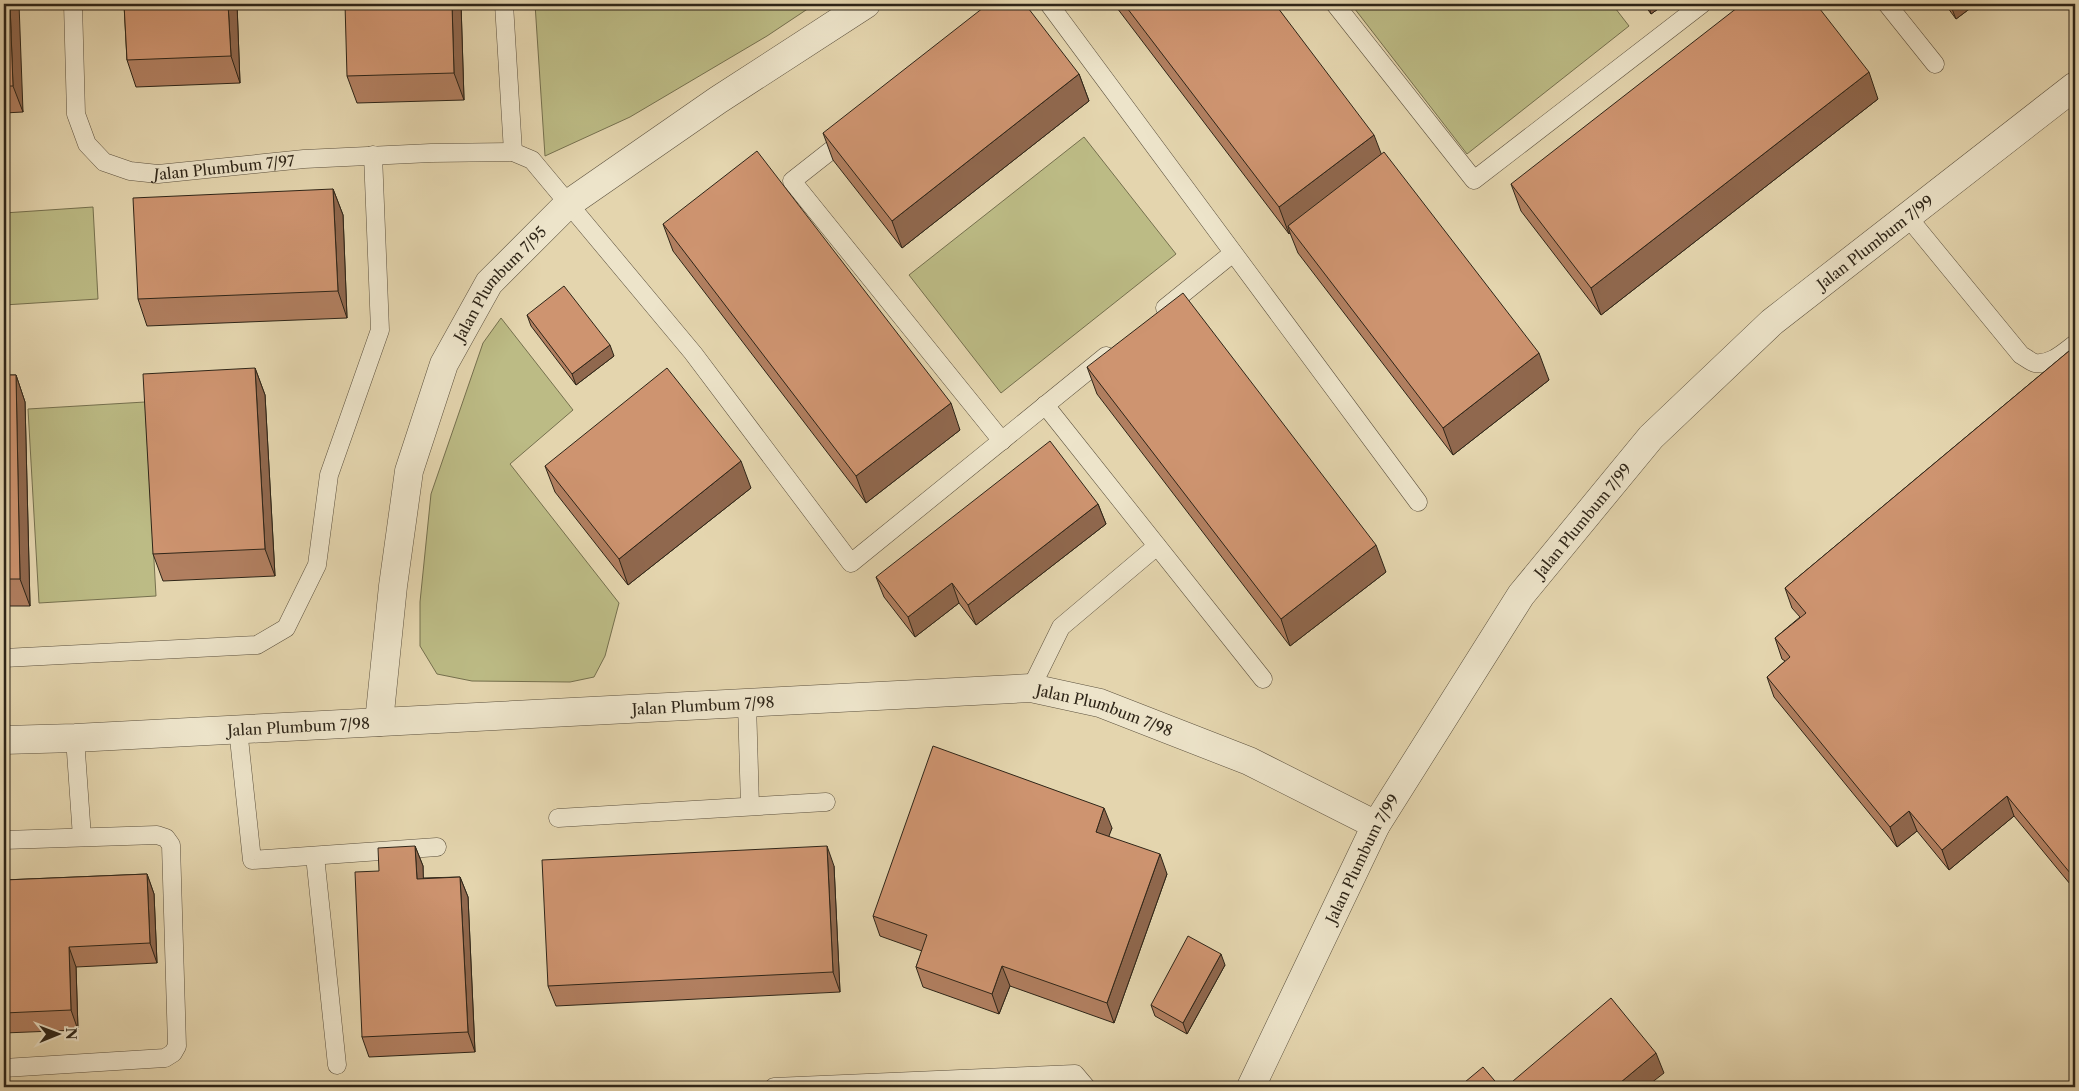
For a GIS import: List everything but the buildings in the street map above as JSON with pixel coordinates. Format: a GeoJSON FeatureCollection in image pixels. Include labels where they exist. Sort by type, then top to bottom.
{"type":"FeatureCollection","features":[{"type":"Feature","properties":{"kind":"street","name":"Jalan Plumbum 7/95"},"geometry":{"type":"LineString","coordinates":[[379,722],[393,586],[409,471],[444,364],[489,283],[568,204],[718,100],[866,4]]}},
{"type":"Feature","properties":{"kind":"street","name":"Jalan Plumbum 7/99"},"geometry":{"type":"LineString","coordinates":[[1251,1087],[1376,825],[1521,595],[1651,438],[1772,322],[2010,139],[2075,86]]}},
{"type":"Feature","properties":{"kind":"street","name":"Jalan Plumbum 7/98"},"geometry":{"type":"LineString","coordinates":[[4,740],[75,738],[1031,688],[1100,703],[1249,761],[1376,825]]}},
{"type":"Feature","properties":{"kind":"lane","name":"Jalan Plumbum 7/97"},"geometry":{"type":"LineString","coordinates":[[72,4],[76,114],[87,144],[104,162],[130,171],[158,174],[304,159],[373,155],[513,152]]}},
{"type":"Feature","properties":{"kind":"lane"},"geometry":{"type":"LineString","coordinates":[[504,4],[513,152],[532,160],[693,353],[851,563],[1120,344]]}},
{"type":"Feature","properties":{"kind":"lane"},"geometry":{"type":"LineString","coordinates":[[1049,4],[1418,502]]}},
{"type":"Feature","properties":{"kind":"lane"},"geometry":{"type":"LineString","coordinates":[[1335,4],[1474,180],[1702,4]]}},
{"type":"Feature","properties":{"kind":"lane"},"geometry":{"type":"LineString","coordinates":[[1887,4],[1935,64]]}},
{"type":"Feature","properties":{"kind":"lane"},"geometry":{"type":"LineString","coordinates":[[863,126],[792,181],[1002,441]]}},
{"type":"Feature","properties":{"kind":"lane"},"geometry":{"type":"LineString","coordinates":[[4,658],[257,645],[286,628],[317,565],[329,475],[380,330],[373,155]]}},
{"type":"Feature","properties":{"kind":"lane"},"geometry":{"type":"LineString","coordinates":[[1908,216],[2021,355],[2034,363],[2046,361],[2057,358],[2075,344]]}},
{"type":"Feature","properties":{"kind":"lane"},"geometry":{"type":"LineString","coordinates":[[1150,320],[1233,253]]}},
{"type":"Feature","properties":{"kind":"lane"},"geometry":{"type":"LineString","coordinates":[[1045,406],[1263,679]]}},
{"type":"Feature","properties":{"kind":"lane"},"geometry":{"type":"LineString","coordinates":[[1031,688],[1060,627],[1157,546]]}},
{"type":"Feature","properties":{"kind":"lane"},"geometry":{"type":"LineString","coordinates":[[747,703],[750,806]]}},
{"type":"Feature","properties":{"kind":"lane"},"geometry":{"type":"LineString","coordinates":[[238,729],[252,860],[438,847]]}},
{"type":"Feature","properties":{"kind":"lane"},"geometry":{"type":"LineString","coordinates":[[75,738],[82,837]]}},
{"type":"Feature","properties":{"kind":"lane"},"geometry":{"type":"LineString","coordinates":[[558,818],[826,802]]}},
{"type":"Feature","properties":{"kind":"lane"},"geometry":{"type":"LineString","coordinates":[[4,840],[157,835],[166,838],[171,845],[177,1046],[173,1053],[165,1058],[4,1068]]}},
{"type":"Feature","properties":{"kind":"lane"},"geometry":{"type":"LineString","coordinates":[[316,856],[337,1064]]}},
{"type":"Feature","properties":{"kind":"lane"},"geometry":{"type":"LineString","coordinates":[[774,1087],[1075,1074],[1086,1087]]}},
{"type":"Feature","properties":{"kind":"shaded area"},"geometry":{"type":"Polygon","coordinates":[[[535,4],[815,4],[767,36],[630,117],[545,156],[535,4]]]}},
{"type":"Feature","properties":{"kind":"shaded area"},"geometry":{"type":"Polygon","coordinates":[[[1351,4],[1612,4],[1629,26],[1467,154],[1351,4]]]}},
{"type":"Feature","properties":{"kind":"shaded area"},"geometry":{"type":"Polygon","coordinates":[[[1084,137],[1176,254],[1001,393],[909,275],[1084,137]]]}},
{"type":"Feature","properties":{"kind":"shaded area"},"geometry":{"type":"Polygon","coordinates":[[[93,207],[98,299],[4,305],[4,213],[93,207]]]}},
{"type":"Feature","properties":{"kind":"shaded area"},"geometry":{"type":"Polygon","coordinates":[[[501,318],[573,410],[510,464],[619,603],[605,656],[594,677],[570,682],[472,681],[437,674],[420,646],[420,602],[431,494],[483,343],[501,318]]]}},
{"type":"Feature","properties":{"kind":"shaded area"},"geometry":{"type":"Polygon","coordinates":[[[145,402],[156,596],[39,603],[28,409],[145,402]]]}}]}
